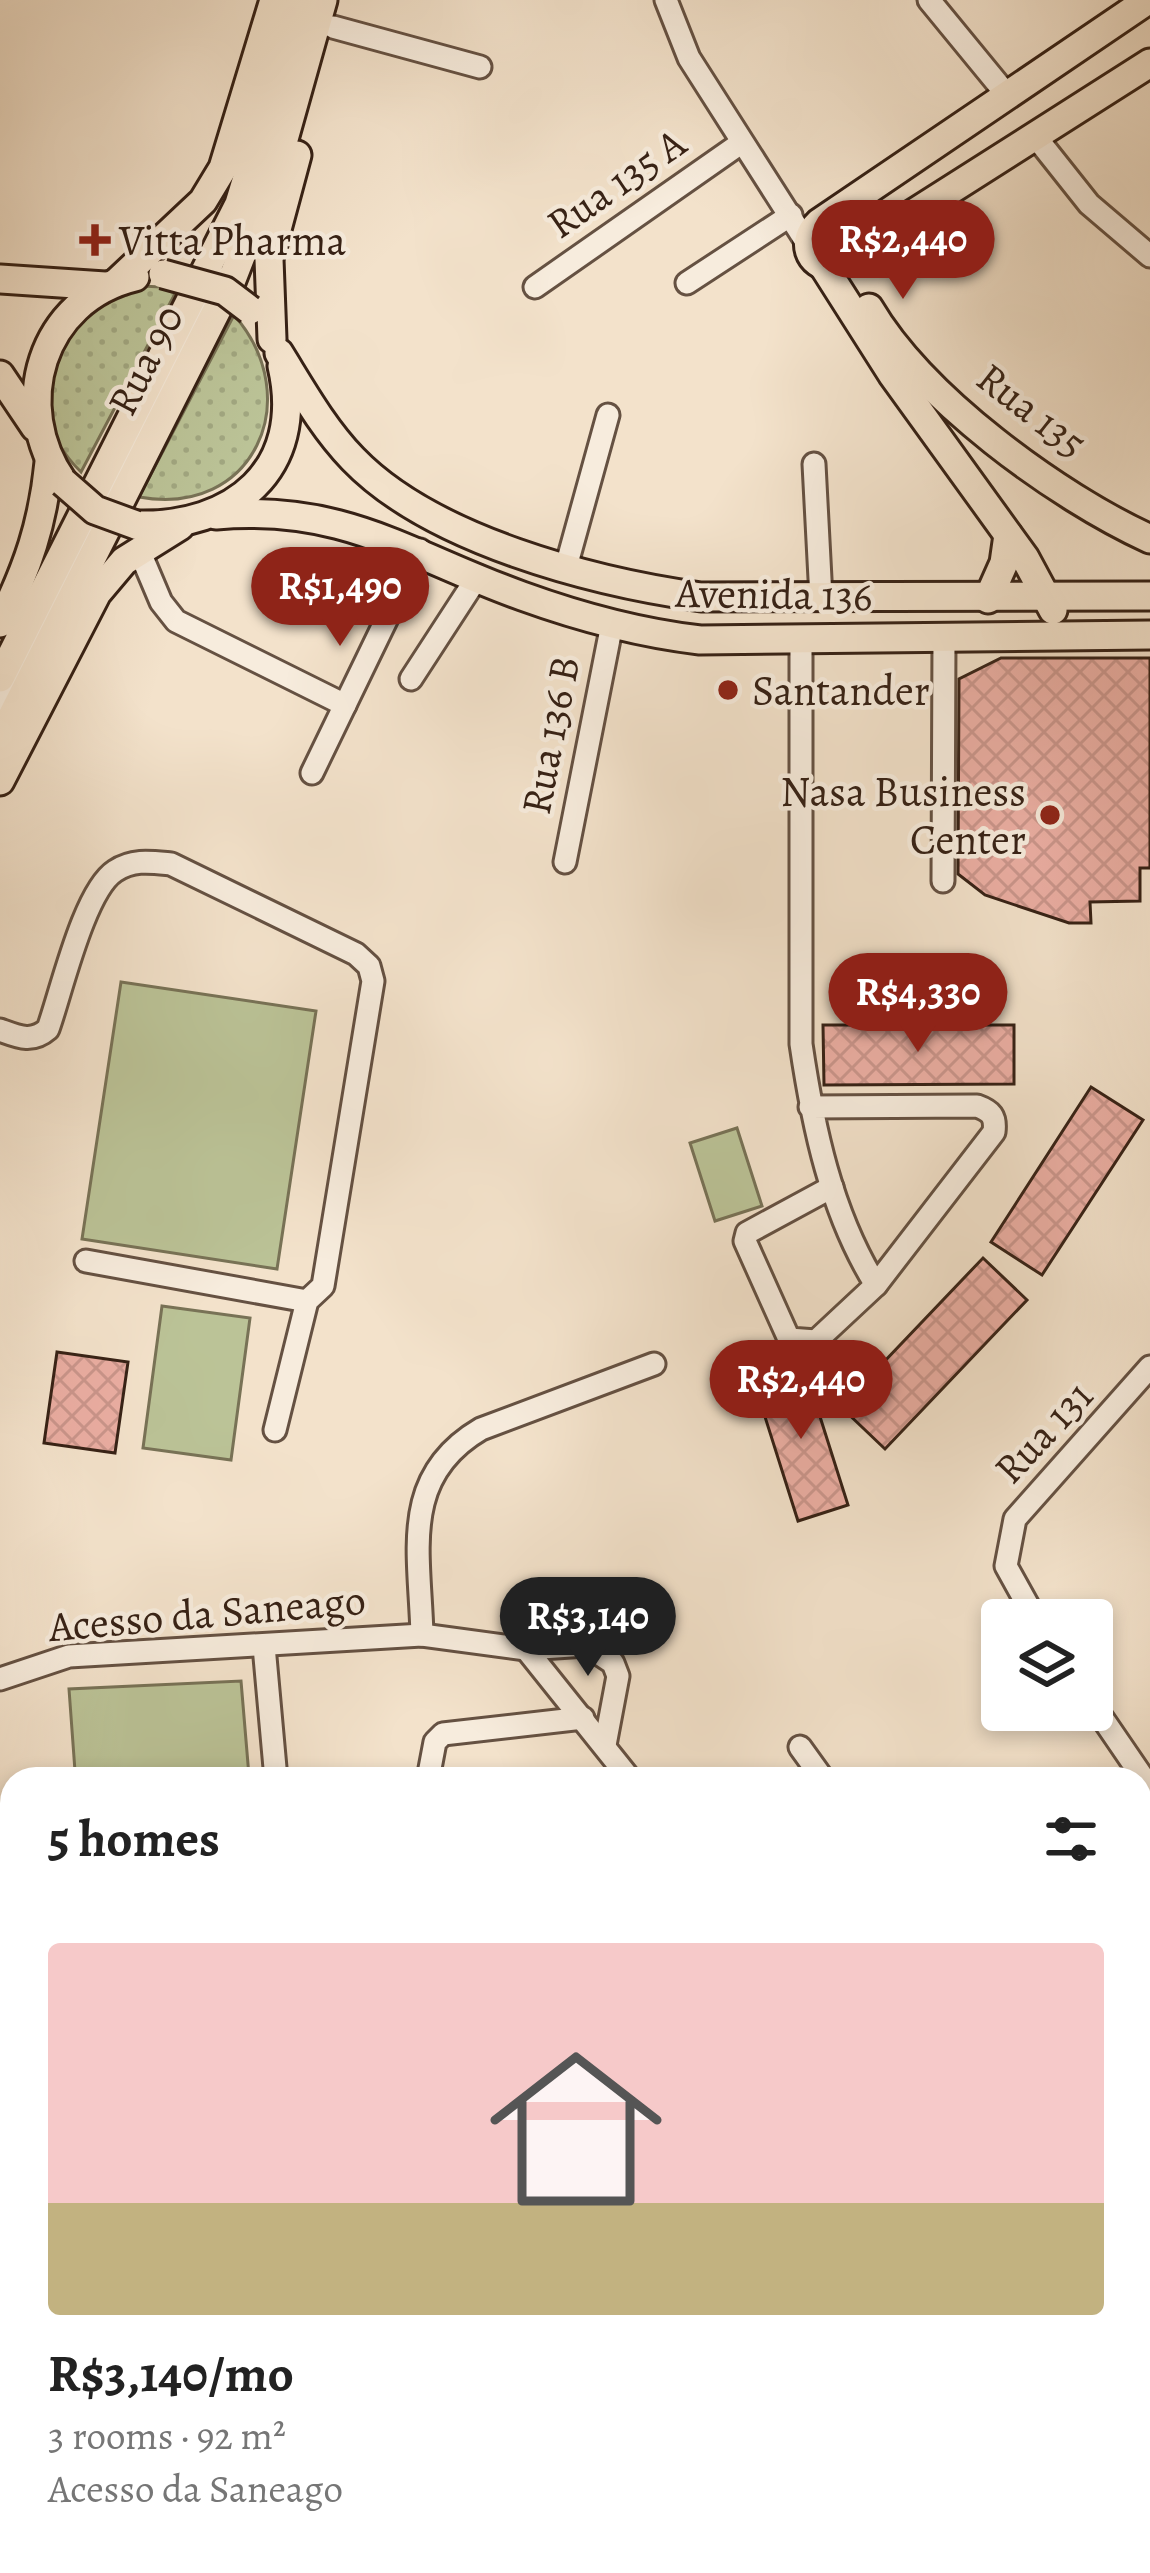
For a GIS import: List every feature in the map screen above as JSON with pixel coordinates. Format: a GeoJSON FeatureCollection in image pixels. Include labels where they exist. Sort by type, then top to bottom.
{"type":"FeatureCollection","features":[{"type":"Feature","properties":{"kind":"main road"},"geometry":{"type":"LineString","coordinates":[[35,427],[35,385],[46,346],[70,313],[112,283],[203,201],[223,168],[274,0]]}},
{"type":"Feature","properties":{"kind":"main road","name":"Rua 90"},"geometry":{"type":"LineString","coordinates":[[0,678],[239,204],[301,0]]}},
{"type":"Feature","properties":{"kind":"main road","name":"Rua 90"},"geometry":{"type":"LineString","coordinates":[[0,740],[231,282],[277,164],[323,0]]}},
{"type":"Feature","properties":{"kind":"main road"},"geometry":{"type":"LineString","coordinates":[[1148,0],[818,228],[812,258],[843,260],[1150,63]]}},
{"type":"Feature","properties":{"kind":"main road"},"geometry":{"type":"LineString","coordinates":[[0,781],[97,593],[138,538],[216,515],[247,494],[278,446],[288,390],[275,346],[269,259],[336,14]]}},
{"type":"Feature","properties":{"kind":"main road"},"geometry":{"type":"LineString","coordinates":[[818,228],[848,225],[843,260]]}},
{"type":"Feature","properties":{"kind":"main road","name":"Rua 135"},"geometry":{"type":"LineString","coordinates":[[843,260],[892,374],[1008,535],[1047,598]]}},
{"type":"Feature","properties":{"kind":"main road","name":"Rua 135"},"geometry":{"type":"LineString","coordinates":[[843,260],[872,315],[941,394],[1073,495],[1150,539]]}},
{"type":"Feature","properties":{"kind":"main road"},"geometry":{"type":"LineString","coordinates":[[0,279],[112,283],[163,274],[224,291],[250,310],[275,346]]}},
{"type":"Feature","properties":{"kind":"main road","name":"Avenida 136"},"geometry":{"type":"LineString","coordinates":[[275,346],[322,422],[392,494],[463,529],[633,587],[701,598],[1150,596]]}},
{"type":"Feature","properties":{"kind":"main road"},"geometry":{"type":"LineString","coordinates":[[0,375],[35,427],[56,472],[95,510],[138,538]]}},
{"type":"Feature","properties":{"kind":"main road"},"geometry":{"type":"LineString","coordinates":[[0,623],[32,561],[56,472]]}},
{"type":"Feature","properties":{"kind":"main road","name":"Avenida 136"},"geometry":{"type":"LineString","coordinates":[[216,515],[261,512],[353,526],[612,624],[700,640],[1150,635]]}},
{"type":"Feature","properties":{"kind":"main road"},"geometry":{"type":"LineString","coordinates":[[988,599],[998,582],[1008,535]]}},
{"type":"Feature","properties":{"kind":"main road"},"geometry":{"type":"LineString","coordinates":[[1047,598],[1062,637]]}},
{"type":"Feature","properties":{"kind":"street"},"geometry":{"type":"LineString","coordinates":[[0,710],[243,227],[313,0]]}},
{"type":"Feature","properties":{"kind":"street"},"geometry":{"type":"LineString","coordinates":[[667,0],[689,58],[741,143],[791,215],[818,228]]}},
{"type":"Feature","properties":{"kind":"street"},"geometry":{"type":"LineString","coordinates":[[928,0],[1007,95]]}},
{"type":"Feature","properties":{"kind":"street"},"geometry":{"type":"LineString","coordinates":[[336,14],[480,67]]}},
{"type":"Feature","properties":{"kind":"street"},"geometry":{"type":"LineString","coordinates":[[1035,136],[1089,204],[1150,256]]}},
{"type":"Feature","properties":{"kind":"street","name":"Rua 135 A"},"geometry":{"type":"LineString","coordinates":[[535,287],[741,143]]}},
{"type":"Feature","properties":{"kind":"street"},"geometry":{"type":"LineString","coordinates":[[775,187],[818,228]]}},
{"type":"Feature","properties":{"kind":"street"},"geometry":{"type":"LineString","coordinates":[[687,283],[791,215]]}},
{"type":"Feature","properties":{"kind":"street"},"geometry":{"type":"LineString","coordinates":[[566,567],[608,415]]}},
{"type":"Feature","properties":{"kind":"street"},"geometry":{"type":"LineString","coordinates":[[814,464],[821,598]]}},
{"type":"Feature","properties":{"kind":"street"},"geometry":{"type":"LineString","coordinates":[[138,538],[161,602],[176,621],[345,705]]}},
{"type":"Feature","properties":{"kind":"street"},"geometry":{"type":"LineString","coordinates":[[312,773],[420,550]]}},
{"type":"Feature","properties":{"kind":"street"},"geometry":{"type":"LineString","coordinates":[[410,679],[478,576]]}},
{"type":"Feature","properties":{"kind":"street","name":"Rua 136 B"},"geometry":{"type":"LineString","coordinates":[[565,862],[612,624]]}},
{"type":"Feature","properties":{"kind":"street"},"geometry":{"type":"LineString","coordinates":[[801,639],[801,1044],[810,1107],[832,1187],[876,1285]]}},
{"type":"Feature","properties":{"kind":"street"},"geometry":{"type":"LineString","coordinates":[[944,640],[944,881]]}},
{"type":"Feature","properties":{"kind":"street"},"geometry":{"type":"LineString","coordinates":[[0,1030],[38,1038],[48,1029],[94,898],[112,872],[140,861],[171,864],[356,954],[369,966],[373,982],[323,1286],[307,1301],[274,1430]]}},
{"type":"Feature","properties":{"kind":"street"},"geometry":{"type":"LineString","coordinates":[[810,1107],[977,1106],[990,1110],[996,1120],[994,1132],[876,1285],[816,1341],[789,1339],[745,1241],[747,1233],[832,1187]]}},
{"type":"Feature","properties":{"kind":"street"},"geometry":{"type":"LineString","coordinates":[[86,1262],[307,1301]]}},
{"type":"Feature","properties":{"kind":"street","name":"Acesso da Saneago"},"geometry":{"type":"LineString","coordinates":[[422,1635],[418,1513],[430,1474],[442,1459],[481,1429],[653,1364]]}},
{"type":"Feature","properties":{"kind":"street","name":"Rua 131"},"geometry":{"type":"LineString","coordinates":[[1024,1599],[1006,1566],[1015,1519],[1129,1397],[1150,1366]]}},
{"type":"Feature","properties":{"kind":"street","name":"Acesso da Saneago"},"geometry":{"type":"LineString","coordinates":[[0,1679],[69,1656],[422,1635],[526,1649],[586,1646],[614,1663],[618,1676],[605,1745]]}},
{"type":"Feature","properties":{"kind":"street"},"geometry":{"type":"LineString","coordinates":[[264,1646],[275,1767]]}},
{"type":"Feature","properties":{"kind":"street"},"geometry":{"type":"LineString","coordinates":[[526,1649],[621,1767]]}},
{"type":"Feature","properties":{"kind":"street"},"geometry":{"type":"LineString","coordinates":[[430,1767],[435,1742],[443,1734],[583,1718]]}},
{"type":"Feature","properties":{"kind":"street"},"geometry":{"type":"LineString","coordinates":[[1111,1731],[1136,1767]]}},
{"type":"Feature","properties":{"kind":"street"},"geometry":{"type":"LineString","coordinates":[[800,1747],[814,1767]]}},
{"type":"Feature","properties":{"kind":"green space"},"geometry":{"type":"Polygon","coordinates":[[[143,286],[178,288],[81,472],[59,444],[48,416],[46,389],[53,362],[87,317],[143,286]]]}},
{"type":"Feature","properties":{"kind":"green space"},"geometry":{"type":"Polygon","coordinates":[[[234,315],[256,348],[266,381],[266,415],[257,445],[239,471],[213,489],[179,499],[139,497],[234,315]]]}},
{"type":"Feature","properties":{"kind":"green space"},"geometry":{"type":"Polygon","coordinates":[[[121,982],[316,1011],[277,1269],[82,1239],[121,982]]]}},
{"type":"Feature","properties":{"kind":"green space"},"geometry":{"type":"Polygon","coordinates":[[[737,1128],[762,1206],[715,1221],[690,1143],[737,1128]]]}},
{"type":"Feature","properties":{"kind":"green space"},"geometry":{"type":"Polygon","coordinates":[[[162,1306],[250,1318],[231,1460],[143,1448],[162,1306]]]}},
{"type":"Feature","properties":{"kind":"green space"},"geometry":{"type":"Polygon","coordinates":[[[241,1681],[248,1767],[75,1767],[69,1689],[241,1681]]]}},
{"type":"Feature","properties":{"kind":"building","name":"Nasa Business Center"},"geometry":{"type":"Polygon","coordinates":[[[1001,658],[1150,658],[1150,868],[1140,868],[1140,901],[1090,902],[1091,923],[1069,923],[985,895],[958,874],[959,679],[1001,658]]]}},
{"type":"Feature","properties":{"kind":"building"},"geometry":{"type":"Polygon","coordinates":[[[823,1025],[1014,1025],[1014,1084],[824,1085],[823,1025]]]}},
{"type":"Feature","properties":{"kind":"building"},"geometry":{"type":"Polygon","coordinates":[[[1091,1087],[1143,1120],[1042,1275],[991,1242],[1091,1087]]]}},
{"type":"Feature","properties":{"kind":"building"},"geometry":{"type":"Polygon","coordinates":[[[983,1258],[1027,1300],[885,1449],[841,1407],[983,1258]]]}},
{"type":"Feature","properties":{"kind":"building"},"geometry":{"type":"Polygon","coordinates":[[[57,1352],[128,1362],[115,1453],[44,1443],[57,1352]]]}},
{"type":"Feature","properties":{"kind":"building"},"geometry":{"type":"Polygon","coordinates":[[[803,1363],[848,1505],[798,1521],[753,1379],[803,1363]]]}},
{"type":"Feature","properties":{"kind":"place","name":"Vitta Pharma"},"geometry":{"type":"Point","coordinates":[95,240]}},
{"type":"Feature","properties":{"kind":"place","name":"Santander"},"geometry":{"type":"Point","coordinates":[728,690]}},
{"type":"Feature","properties":{"kind":"place","name":"Nasa Business Center"},"geometry":{"type":"Point","coordinates":[1050,815]}}]}
